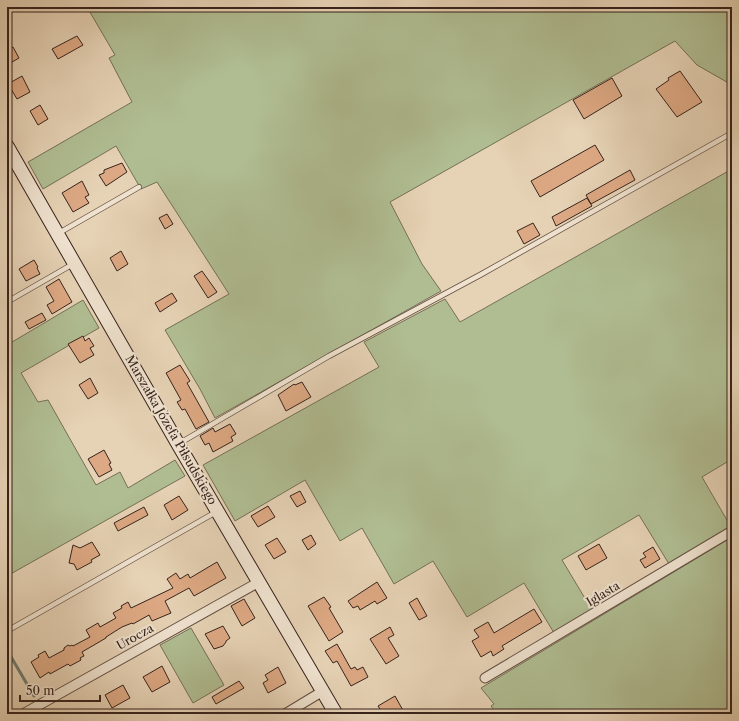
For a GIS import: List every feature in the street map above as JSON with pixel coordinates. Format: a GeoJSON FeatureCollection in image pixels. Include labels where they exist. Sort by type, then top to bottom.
{"type":"FeatureCollection","features":[{"type":"Feature","properties":{"kind":"street","name":"Marszałka Józefa Piłsudskiego"},"geometry":{"type":"LineString","coordinates":[[7,146],[178,444],[336,714]]}},
{"type":"Feature","properties":{"kind":"street","name":"Iglasta"},"geometry":{"type":"LineString","coordinates":[[485,678],[732,531]]}},
{"type":"Feature","properties":{"kind":"street","name":"Urocza"},"geometry":{"type":"LineString","coordinates":[[23,714],[260,582]]}},
{"type":"Feature","properties":{"kind":"street"},"geometry":{"type":"LineString","coordinates":[[285,714],[323,691]]}},
{"type":"Feature","properties":{"kind":"lane"},"geometry":{"type":"LineString","coordinates":[[178,444],[329,356],[480,275],[732,133]]}},
{"type":"Feature","properties":{"kind":"lane"},"geometry":{"type":"LineString","coordinates":[[58,234],[139,187]]}},
{"type":"Feature","properties":{"kind":"lane"},"geometry":{"type":"LineString","coordinates":[[7,302],[74,263]]}},
{"type":"Feature","properties":{"kind":"lane"},"geometry":{"type":"LineString","coordinates":[[7,631],[218,511]]}},
{"type":"Feature","properties":{"kind":"green space"},"geometry":{"type":"Polygon","coordinates":[[[87,7],[732,7],[732,85],[697,65],[675,41],[390,202],[422,264],[441,291],[215,418],[200,389],[165,330],[229,294],[157,182],[141,189],[116,146],[43,189],[28,162],[132,102],[109,58],[115,55],[87,7]]]}},
{"type":"Feature","properties":{"kind":"green space"},"geometry":{"type":"Polygon","coordinates":[[[732,169],[732,459],[702,477],[731,527],[669,564],[639,515],[562,560],[592,610],[554,633],[524,583],[467,617],[433,561],[394,584],[362,528],[340,541],[305,480],[235,521],[203,465],[379,367],[364,342],[445,299],[460,322],[732,169]]]}},
{"type":"Feature","properties":{"kind":"green space"},"geometry":{"type":"Polygon","coordinates":[[[83,300],[99,328],[21,373],[38,402],[48,400],[96,485],[120,472],[128,488],[175,460],[185,476],[7,576],[7,345],[83,300]]]}},
{"type":"Feature","properties":{"kind":"green space"},"geometry":{"type":"Polygon","coordinates":[[[732,537],[732,712],[728,714],[497,714],[491,706],[494,704],[481,688],[732,537]]]}},
{"type":"Feature","properties":{"kind":"green space"},"geometry":{"type":"Polygon","coordinates":[[[191,628],[224,685],[193,703],[160,645],[191,628]]]}},
{"type":"Feature","properties":{"kind":"building"},"geometry":{"type":"Polygon","coordinates":[[[77,36],[83,45],[58,59],[52,49],[77,36]]]}},
{"type":"Feature","properties":{"kind":"building"},"geometry":{"type":"Polygon","coordinates":[[[13,47],[19,58],[7,65],[7,50],[13,47]]]}},
{"type":"Feature","properties":{"kind":"building"},"geometry":{"type":"Polygon","coordinates":[[[680,71],[702,102],[677,117],[656,89],[669,80],[668,78],[680,71]]]}},
{"type":"Feature","properties":{"kind":"building"},"geometry":{"type":"Polygon","coordinates":[[[22,76],[30,92],[17,99],[8,84],[22,76]]]}},
{"type":"Feature","properties":{"kind":"building"},"geometry":{"type":"Polygon","coordinates":[[[612,78],[622,96],[584,119],[573,100],[612,78]]]}},
{"type":"Feature","properties":{"kind":"building"},"geometry":{"type":"Polygon","coordinates":[[[40,105],[48,119],[38,125],[30,111],[40,105]]]}},
{"type":"Feature","properties":{"kind":"building"},"geometry":{"type":"Polygon","coordinates":[[[595,145],[604,160],[540,197],[531,181],[595,145]]]}},
{"type":"Feature","properties":{"kind":"building"},"geometry":{"type":"Polygon","coordinates":[[[122,163],[127,172],[106,186],[99,175],[104,173],[104,170],[122,163]]]}},
{"type":"Feature","properties":{"kind":"building"},"geometry":{"type":"Polygon","coordinates":[[[630,170],[635,180],[591,204],[586,195],[630,170]]]}},
{"type":"Feature","properties":{"kind":"building"},"geometry":{"type":"Polygon","coordinates":[[[82,181],[89,195],[85,197],[89,203],[73,212],[62,193],[82,181]]]}},
{"type":"Feature","properties":{"kind":"building"},"geometry":{"type":"Polygon","coordinates":[[[587,198],[592,206],[556,226],[552,217],[587,198]]]}},
{"type":"Feature","properties":{"kind":"building"},"geometry":{"type":"Polygon","coordinates":[[[167,214],[173,224],[165,229],[159,218],[167,214]]]}},
{"type":"Feature","properties":{"kind":"building"},"geometry":{"type":"Polygon","coordinates":[[[533,223],[540,235],[524,244],[517,231],[533,223]]]}},
{"type":"Feature","properties":{"kind":"building"},"geometry":{"type":"Polygon","coordinates":[[[121,251],[128,264],[117,271],[110,258],[121,251]]]}},
{"type":"Feature","properties":{"kind":"building"},"geometry":{"type":"Polygon","coordinates":[[[34,260],[40,274],[26,281],[19,269],[34,260]]]}},
{"type":"Feature","properties":{"kind":"building"},"geometry":{"type":"Polygon","coordinates":[[[202,271],[217,292],[208,298],[194,276],[202,271]]]}},
{"type":"Feature","properties":{"kind":"building"},"geometry":{"type":"Polygon","coordinates":[[[59,279],[72,302],[52,314],[47,305],[54,301],[46,287],[59,279]]]}},
{"type":"Feature","properties":{"kind":"building"},"geometry":{"type":"Polygon","coordinates":[[[172,293],[177,301],[160,312],[155,303],[172,293]]]}},
{"type":"Feature","properties":{"kind":"building"},"geometry":{"type":"Polygon","coordinates":[[[42,313],[46,320],[29,329],[25,322],[42,313]]]}},
{"type":"Feature","properties":{"kind":"building"},"geometry":{"type":"Polygon","coordinates":[[[83,336],[85,341],[89,338],[94,346],[90,348],[94,355],[80,363],[68,344],[83,336]]]}},
{"type":"Feature","properties":{"kind":"building"},"geometry":{"type":"Polygon","coordinates":[[[180,365],[190,381],[187,383],[209,422],[196,429],[185,409],[182,410],[177,402],[181,400],[166,373],[180,365]]]}},
{"type":"Feature","properties":{"kind":"building"},"geometry":{"type":"Polygon","coordinates":[[[90,378],[98,393],[88,399],[79,385],[90,378]]]}},
{"type":"Feature","properties":{"kind":"building"},"geometry":{"type":"Polygon","coordinates":[[[302,382],[311,397],[286,411],[278,395],[294,384],[295,385],[302,382]]]}},
{"type":"Feature","properties":{"kind":"building"},"geometry":{"type":"Polygon","coordinates":[[[230,424],[236,434],[231,437],[233,441],[213,452],[209,443],[205,445],[200,436],[213,428],[215,432],[230,424]]]}},
{"type":"Feature","properties":{"kind":"building"},"geometry":{"type":"Polygon","coordinates":[[[104,450],[111,463],[109,464],[112,470],[99,477],[88,459],[104,450]]]}},
{"type":"Feature","properties":{"kind":"building"},"geometry":{"type":"Polygon","coordinates":[[[300,491],[306,502],[297,507],[290,496],[300,491]]]}},
{"type":"Feature","properties":{"kind":"building"},"geometry":{"type":"Polygon","coordinates":[[[179,496],[188,510],[172,520],[164,505],[179,496]]]}},
{"type":"Feature","properties":{"kind":"building"},"geometry":{"type":"Polygon","coordinates":[[[268,506],[275,517],[258,527],[251,516],[268,506]]]}},
{"type":"Feature","properties":{"kind":"building"},"geometry":{"type":"Polygon","coordinates":[[[144,507],[148,515],[118,531],[114,523],[144,507]]]}},
{"type":"Feature","properties":{"kind":"building"},"geometry":{"type":"Polygon","coordinates":[[[311,535],[316,544],[308,550],[302,540],[311,535]]]}},
{"type":"Feature","properties":{"kind":"building"},"geometry":{"type":"Polygon","coordinates":[[[277,538],[286,552],[274,559],[265,545],[277,538]]]}},
{"type":"Feature","properties":{"kind":"building"},"geometry":{"type":"Polygon","coordinates":[[[92,542],[100,555],[91,560],[92,562],[77,570],[74,564],[69,563],[73,545],[80,548],[92,542]]]}},
{"type":"Feature","properties":{"kind":"building"},"geometry":{"type":"Polygon","coordinates":[[[599,544],[607,558],[586,570],[578,556],[599,544]]]}},
{"type":"Feature","properties":{"kind":"building"},"geometry":{"type":"Polygon","coordinates":[[[653,547],[660,559],[645,568],[640,560],[646,557],[643,553],[653,547]]]}},
{"type":"Feature","properties":{"kind":"building"},"geometry":{"type":"Polygon","coordinates":[[[217,562],[226,578],[194,596],[189,588],[165,601],[171,613],[152,621],[149,615],[133,624],[132,623],[122,627],[82,652],[84,656],[80,658],[81,660],[70,666],[68,664],[50,674],[49,672],[40,678],[31,662],[39,657],[38,655],[45,651],[49,658],[64,650],[64,648],[68,645],[73,646],[90,637],[86,630],[98,623],[100,627],[116,618],[113,613],[122,608],[121,606],[128,602],[131,608],[173,588],[167,579],[176,573],[180,579],[188,574],[190,578],[217,562]]]}},
{"type":"Feature","properties":{"kind":"building"},"geometry":{"type":"Polygon","coordinates":[[[377,582],[387,598],[377,604],[375,601],[360,610],[358,606],[353,608],[348,601],[377,582]]]}},
{"type":"Feature","properties":{"kind":"building"},"geometry":{"type":"Polygon","coordinates":[[[324,597],[331,607],[329,608],[343,632],[329,641],[308,606],[324,597]]]}},
{"type":"Feature","properties":{"kind":"building"},"geometry":{"type":"Polygon","coordinates":[[[417,598],[427,616],[419,620],[409,603],[417,598]]]}},
{"type":"Feature","properties":{"kind":"building"},"geometry":{"type":"Polygon","coordinates":[[[244,599],[255,618],[242,626],[231,606],[244,599]]]}},
{"type":"Feature","properties":{"kind":"building"},"geometry":{"type":"Polygon","coordinates":[[[534,609],[542,622],[502,646],[504,649],[493,656],[491,651],[481,657],[472,641],[479,637],[474,630],[488,622],[494,633],[534,609]]]}},
{"type":"Feature","properties":{"kind":"building"},"geometry":{"type":"Polygon","coordinates":[[[223,626],[230,638],[223,646],[214,649],[205,634],[223,626]]]}},
{"type":"Feature","properties":{"kind":"building"},"geometry":{"type":"Polygon","coordinates":[[[390,627],[394,635],[388,638],[399,656],[386,664],[370,639],[390,627]]]}},
{"type":"Feature","properties":{"kind":"building"},"geometry":{"type":"Polygon","coordinates":[[[337,644],[351,669],[355,667],[357,670],[363,667],[368,677],[351,686],[337,661],[333,663],[325,651],[337,644]]]}},
{"type":"Feature","properties":{"kind":"building"},"geometry":{"type":"Polygon","coordinates":[[[162,666],[170,682],[152,692],[143,677],[162,666]]]}},
{"type":"Feature","properties":{"kind":"building"},"geometry":{"type":"Polygon","coordinates":[[[278,667],[286,683],[268,693],[263,683],[268,680],[265,675],[278,667]]]}},
{"type":"Feature","properties":{"kind":"building"},"geometry":{"type":"Polygon","coordinates":[[[239,681],[244,688],[216,704],[212,697],[239,681]]]}},
{"type":"Feature","properties":{"kind":"building"},"geometry":{"type":"Polygon","coordinates":[[[123,685],[130,698],[112,708],[105,695],[123,685]]]}},
{"type":"Feature","properties":{"kind":"building"},"geometry":{"type":"Polygon","coordinates":[[[395,696],[405,714],[383,714],[378,706],[395,696]]]}},
{"type":"Feature","properties":{"kind":"waterway"},"geometry":{"type":"LineString","coordinates":[[7,650],[34,696]]}}]}
